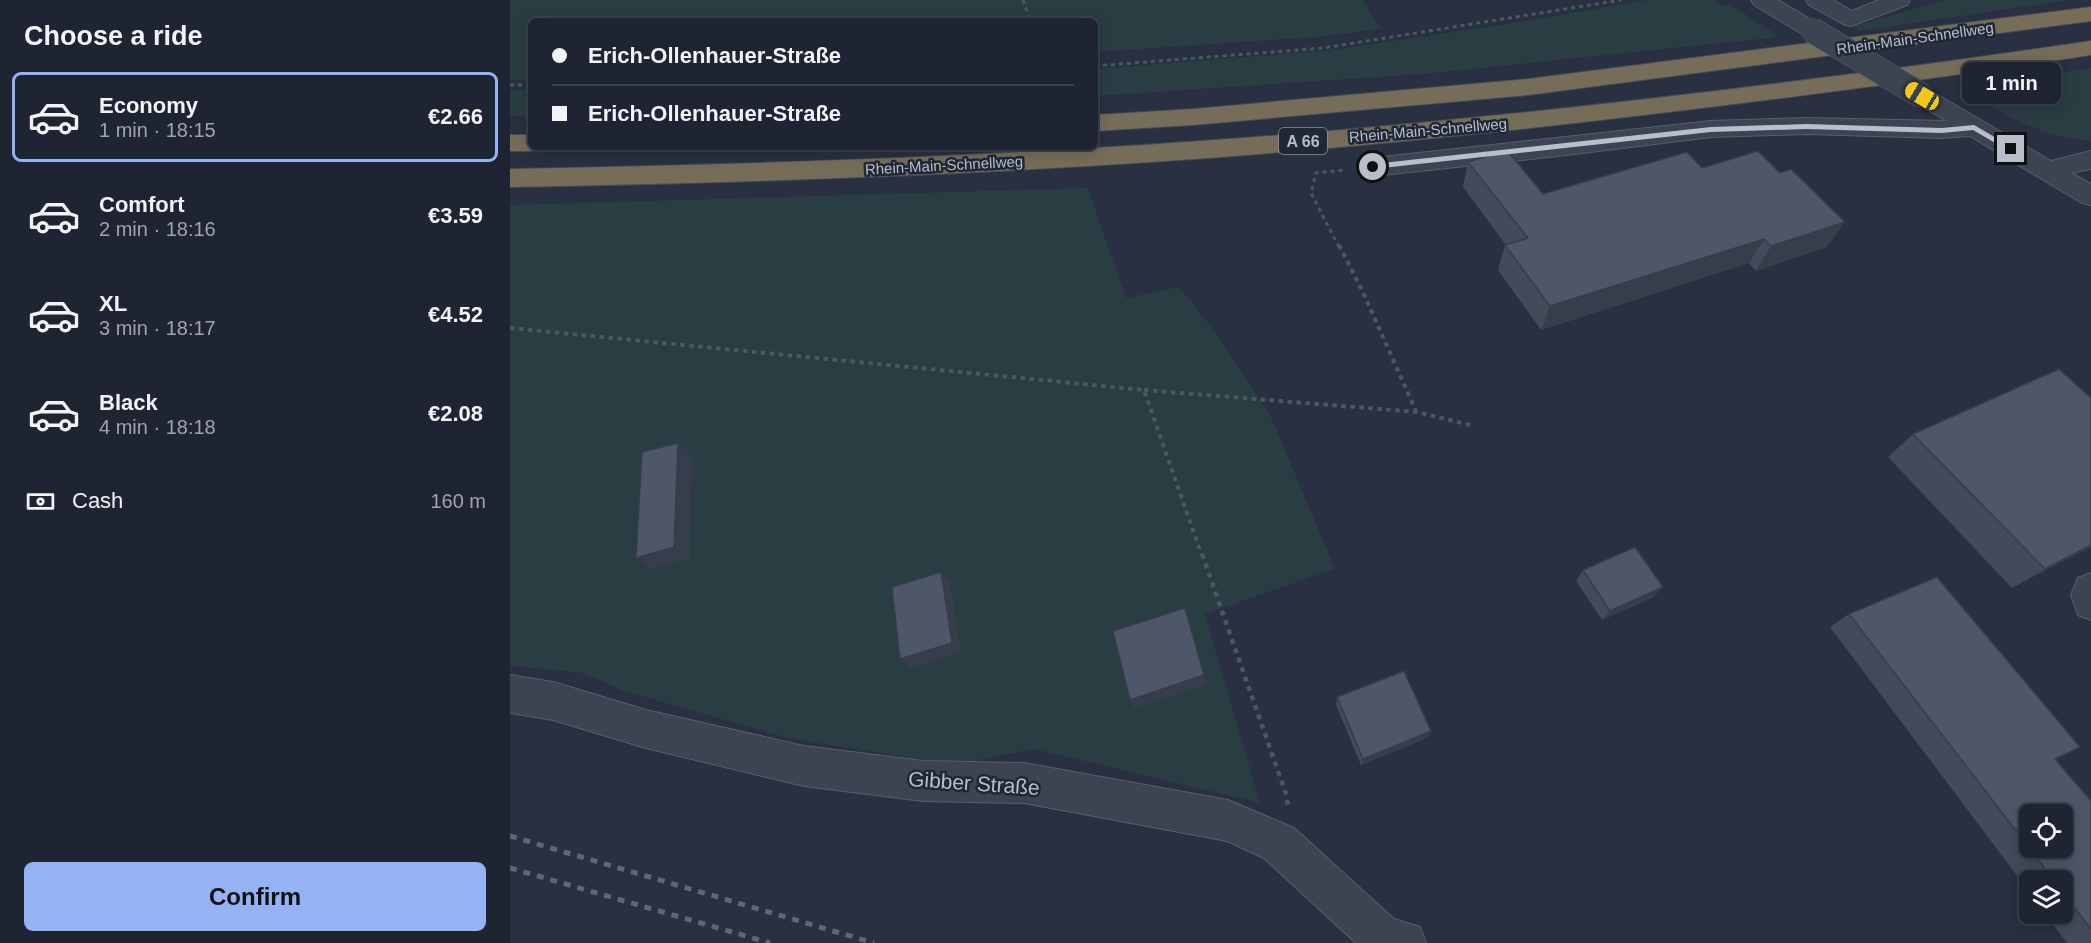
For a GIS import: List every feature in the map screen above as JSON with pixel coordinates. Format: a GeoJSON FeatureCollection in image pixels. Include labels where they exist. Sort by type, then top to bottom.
{"type":"FeatureCollection","features":[{"type":"Feature","properties":{"kind":"highway","name":"Rhein-Main-Schnellweg"},"geometry":{"type":"LineString","coordinates":[[1098,123],[1204,116],[1528,87],[2091,14]]}},
{"type":"Feature","properties":{"kind":"highway","name":"Rhein-Main-Schnellweg"},"geometry":{"type":"LineString","coordinates":[[510,178],[669,176],[978,165],[1212,149],[1497,125],[1924,74],[2091,48]]}},
{"type":"Feature","properties":{"kind":"highway"},"geometry":{"type":"LineString","coordinates":[[510,143],[528,143]]}},
{"type":"Feature","properties":{"kind":"street"},"geometry":{"type":"LineString","coordinates":[[1762,0],[2091,196]]}},
{"type":"Feature","properties":{"kind":"street"},"geometry":{"type":"LineString","coordinates":[[1817,0],[1851,19],[1899,0]]}},
{"type":"Feature","properties":{"kind":"street"},"geometry":{"type":"LineString","coordinates":[[1373,167],[1711,129],[1818,126],[1942,130],[1974,127]]}},
{"type":"Feature","properties":{"kind":"street"},"geometry":{"type":"LineString","coordinates":[[2049,171],[2072,162],[2091,160]]}},
{"type":"Feature","properties":{"kind":"street"},"geometry":{"type":"LineString","coordinates":[[2091,590],[2089,595],[2091,603]]}},
{"type":"Feature","properties":{"kind":"street","name":"Gibber Straße"},"geometry":{"type":"LineString","coordinates":[[510,694],[553,701],[646,729],[804,766],[923,781],[1024,783],[1227,821],[1279,843],[1383,938],[1404,943]]}},
{"type":"Feature","properties":{"kind":"path"},"geometry":{"type":"LineString","coordinates":[[1023,0],[1029,18]]}},
{"type":"Feature","properties":{"kind":"path"},"geometry":{"type":"LineString","coordinates":[[1098,66],[1323,48],[1621,0]]}},
{"type":"Feature","properties":{"kind":"path"},"geometry":{"type":"LineString","coordinates":[[510,85],[528,85]]}},
{"type":"Feature","properties":{"kind":"path"},"geometry":{"type":"LineString","coordinates":[[1373,167],[1316,173],[1311,193],[1361,288],[1417,412]]}},
{"type":"Feature","properties":{"kind":"path"},"geometry":{"type":"LineString","coordinates":[[510,328],[1144,390],[1417,412],[1474,426]]}},
{"type":"Feature","properties":{"kind":"path"},"geometry":{"type":"LineString","coordinates":[[1144,390],[1286,794],[1296,860]]}},
{"type":"Feature","properties":{"kind":"green space"},"geometry":{"type":"Polygon","coordinates":[[[510,0],[1363,0],[1381,29],[1317,37],[1098,52],[1098,18],[528,18],[528,80],[510,80],[510,0]]]}},
{"type":"Feature","properties":{"kind":"green space"},"geometry":{"type":"Polygon","coordinates":[[[1647,0],[1712,0],[1722,6],[1730,4],[1780,37],[1424,74],[1098,96],[1098,69],[1331,50],[1507,24],[1647,0]]]}},
{"type":"Feature","properties":{"kind":"green space"},"geometry":{"type":"Polygon","coordinates":[[[1945,0],[2070,0],[1859,31],[1854,26],[1945,0]]]}},
{"type":"Feature","properties":{"kind":"green space"},"geometry":{"type":"Polygon","coordinates":[[[2091,68],[2091,141],[2055,135],[2022,123],[1959,87],[2091,68]]]}},
{"type":"Feature","properties":{"kind":"green space"},"geometry":{"type":"Polygon","coordinates":[[[528,90],[528,116],[510,116],[510,91],[528,90]]]}},
{"type":"Feature","properties":{"kind":"green space"},"geometry":{"type":"Polygon","coordinates":[[[1088,188],[1126,298],[1179,287],[1215,331],[1272,419],[1335,569],[1205,614],[1260,803],[1034,749],[953,765],[787,738],[624,691],[583,673],[510,666],[510,205],[1088,188]]]}},
{"type":"Feature","properties":{"kind":"building"},"geometry":{"type":"Polygon","coordinates":[[[1507,150],[1543,194],[1687,152],[1702,168],[1758,151],[1780,173],[1791,169],[1845,222],[1771,246],[1764,239],[1550,306],[1505,245],[1528,238],[1468,162],[1507,150]]]}},
{"type":"Feature","properties":{"kind":"building"},"geometry":{"type":"Polygon","coordinates":[[[2059,369],[2091,398],[2091,545],[2045,569],[1913,434],[2059,369]]]}},
{"type":"Feature","properties":{"kind":"building"},"geometry":{"type":"Polygon","coordinates":[[[678,443],[674,547],[636,558],[642,452],[678,443]]]}},
{"type":"Feature","properties":{"kind":"building"},"geometry":{"type":"Polygon","coordinates":[[[1635,547],[1663,587],[1610,611],[1583,570],[1635,547]]]}},
{"type":"Feature","properties":{"kind":"building"},"geometry":{"type":"Polygon","coordinates":[[[941,572],[952,643],[900,659],[892,587],[941,572]]]}},
{"type":"Feature","properties":{"kind":"building"},"geometry":{"type":"Polygon","coordinates":[[[1937,577],[2080,747],[2055,759],[2091,801],[2091,929],[2073,906],[2073,870],[2046,870],[2037,858],[2073,858],[2073,804],[2019,804],[2019,835],[1849,614],[1937,577]]]}},
{"type":"Feature","properties":{"kind":"building"},"geometry":{"type":"Polygon","coordinates":[[[1185,608],[1204,675],[1130,700],[1113,631],[1185,608]]]}},
{"type":"Feature","properties":{"kind":"building"},"geometry":{"type":"Polygon","coordinates":[[[1404,671],[1431,731],[1363,759],[1337,697],[1404,671]]]}},
{"type":"Feature","properties":{"kind":"railway"},"geometry":{"type":"LineString","coordinates":[[510,836],[874,943]]}},
{"type":"Feature","properties":{"kind":"railway"},"geometry":{"type":"LineString","coordinates":[[510,868],[770,943]]}},
{"type":"Feature","properties":{"kind":"route"},"geometry":{"type":"LineString","coordinates":[[1373,167],[1711,129],[1806,126],[1942,130],[1962,130],[1974,127],[2011,149]]}}]}
